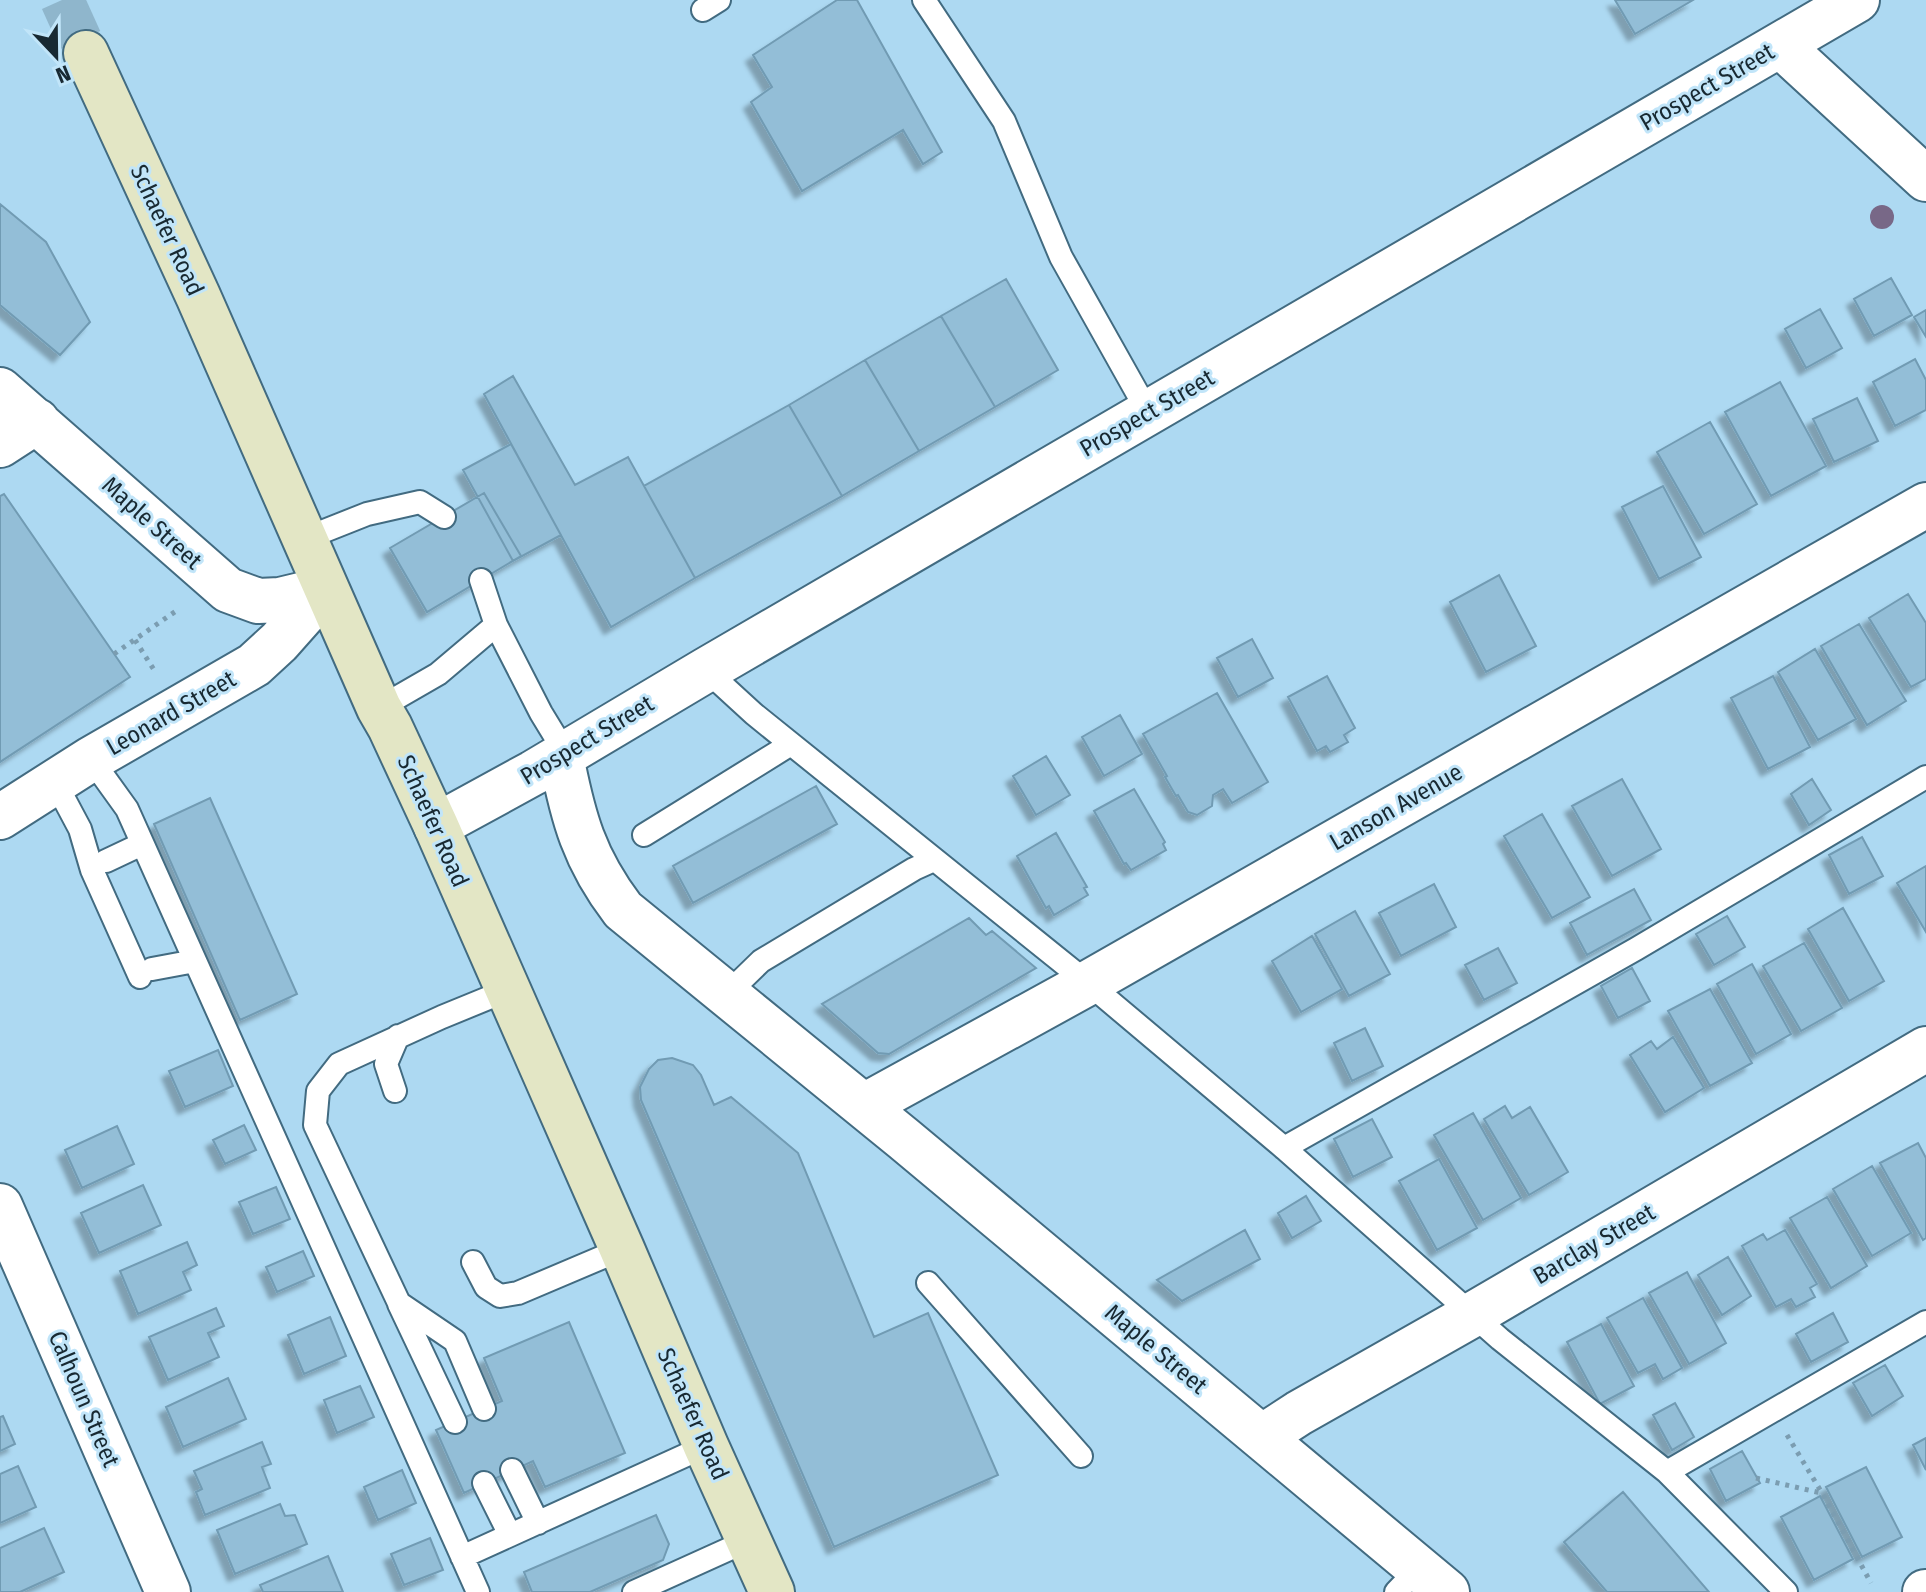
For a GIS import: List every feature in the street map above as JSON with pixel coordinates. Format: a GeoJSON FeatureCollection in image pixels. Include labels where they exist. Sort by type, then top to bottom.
{"type":"FeatureCollection","features":[{"type":"Feature","properties":{"kind":"main road","name":"Schaefer Road"},"geometry":{"type":"LineString","coordinates":[[86,53],[198,296],[379,708],[436,826],[772,1592]]}},
{"type":"Feature","properties":{"kind":"street","name":"Prospect Street"},"geometry":{"type":"LineString","coordinates":[[436,826],[564,755],[1857,0]]}},
{"type":"Feature","properties":{"kind":"street"},"geometry":{"type":"LineString","coordinates":[[1780,45],[1926,179]]}},
{"type":"Feature","properties":{"kind":"street","name":"Maple Street"},"geometry":{"type":"LineString","coordinates":[[0,390],[228,590],[258,601],[280,600],[326,589]]}},
{"type":"Feature","properties":{"kind":"street"},"geometry":{"type":"LineString","coordinates":[[0,445],[37,421]]}},
{"type":"Feature","properties":{"kind":"street","name":"Lanson Avenue"},"geometry":{"type":"LineString","coordinates":[[864,1106],[1088,983],[1926,505]]}},
{"type":"Feature","properties":{"kind":"street","name":"Leonard Street"},"geometry":{"type":"LineString","coordinates":[[0,817],[91,759],[254,665],[326,589]]}},
{"type":"Feature","properties":{"kind":"street","name":"Maple Street"},"geometry":{"type":"LineString","coordinates":[[564,755],[569,796],[580,837],[593,864],[623,910],[1262,1437],[1421,1584]]}},
{"type":"Feature","properties":{"kind":"street","name":"Barclay Street"},"geometry":{"type":"LineString","coordinates":[[1262,1437],[1926,1049]]}},
{"type":"Feature","properties":{"kind":"street","name":"Calhoun Street"},"geometry":{"type":"LineString","coordinates":[[0,1206],[168,1592]]}},
{"type":"Feature","properties":{"kind":"lane"},"geometry":{"type":"LineString","coordinates":[[924,0],[1004,121],[1061,257],[1148,412]]}},
{"type":"Feature","properties":{"kind":"lane"},"geometry":{"type":"LineString","coordinates":[[304,539],[367,514],[420,502],[444,517]]}},
{"type":"Feature","properties":{"kind":"lane"},"geometry":{"type":"LineString","coordinates":[[481,580],[496,625],[564,755]]}},
{"type":"Feature","properties":{"kind":"lane"},"geometry":{"type":"LineString","coordinates":[[379,708],[438,674],[496,625]]}},
{"type":"Feature","properties":{"kind":"lane"},"geometry":{"type":"LineString","coordinates":[[706,670],[754,714],[1088,983],[1284,1148],[1500,1339],[1667,1472],[1786,1592]]}},
{"type":"Feature","properties":{"kind":"lane"},"geometry":{"type":"LineString","coordinates":[[644,835],[791,744]]}},
{"type":"Feature","properties":{"kind":"lane"},"geometry":{"type":"LineString","coordinates":[[91,759],[127,809],[478,1592]]}},
{"type":"Feature","properties":{"kind":"lane"},"geometry":{"type":"LineString","coordinates":[[1284,1148],[1623,957],[1926,777]]}},
{"type":"Feature","properties":{"kind":"lane"},"geometry":{"type":"LineString","coordinates":[[55,782],[80,829],[92,870],[146,973],[195,961]]}},
{"type":"Feature","properties":{"kind":"lane"},"geometry":{"type":"LineString","coordinates":[[106,861],[142,844]]}},
{"type":"Feature","properties":{"kind":"lane"},"geometry":{"type":"LineString","coordinates":[[727,994],[761,961],[934,860]]}},
{"type":"Feature","properties":{"kind":"lane"},"geometry":{"type":"LineString","coordinates":[[455,1422],[315,1125],[318,1091],[339,1064],[508,990]]}},
{"type":"Feature","properties":{"kind":"lane"},"geometry":{"type":"LineString","coordinates":[[395,1091],[386,1064],[398,1036]]}},
{"type":"Feature","properties":{"kind":"lane"},"geometry":{"type":"LineString","coordinates":[[473,1262],[486,1287],[500,1296],[518,1293],[622,1249]]}},
{"type":"Feature","properties":{"kind":"lane"},"geometry":{"type":"LineString","coordinates":[[928,1283],[1081,1456]]}},
{"type":"Feature","properties":{"kind":"lane"},"geometry":{"type":"LineString","coordinates":[[399,1303],[455,1341],[484,1409]]}},
{"type":"Feature","properties":{"kind":"lane"},"geometry":{"type":"LineString","coordinates":[[1667,1472],[1926,1322]]}},
{"type":"Feature","properties":{"kind":"lane"},"geometry":{"type":"LineString","coordinates":[[462,1557],[706,1446]]}},
{"type":"Feature","properties":{"kind":"lane"},"geometry":{"type":"LineString","coordinates":[[512,1470],[538,1523]]}},
{"type":"Feature","properties":{"kind":"lane"},"geometry":{"type":"LineString","coordinates":[[484,1483],[510,1535]]}},
{"type":"Feature","properties":{"kind":"lane"},"geometry":{"type":"LineString","coordinates":[[634,1592],[749,1540]]}},
{"type":"Feature","properties":{"kind":"path"},"geometry":{"type":"LineString","coordinates":[[114,654],[176,611]]}},
{"type":"Feature","properties":{"kind":"path"},"geometry":{"type":"LineString","coordinates":[[135,640],[161,680]]}},
{"type":"Feature","properties":{"kind":"path"},"geometry":{"type":"LineString","coordinates":[[1780,1423],[1871,1583]]}},
{"type":"Feature","properties":{"kind":"path"},"geometry":{"type":"LineString","coordinates":[[1756,1478],[1822,1493]]}},
{"type":"Feature","properties":{"kind":"building"},"geometry":{"type":"Polygon","coordinates":[[[837,0],[857,0],[942,152],[923,164],[903,130],[802,191],[751,102],[772,87],[753,55],[837,0]]]}},
{"type":"Feature","properties":{"kind":"building"},"geometry":{"type":"Polygon","coordinates":[[[1615,0],[1693,0],[1635,34],[1615,0]]]}},
{"type":"Feature","properties":{"kind":"building"},"geometry":{"type":"Polygon","coordinates":[[[0,204],[46,242],[90,322],[60,355],[0,305],[0,204]]]}},
{"type":"Feature","properties":{"kind":"building"},"geometry":{"type":"Polygon","coordinates":[[[1891,278],[1912,315],[1874,336],[1854,299],[1891,278]]]}},
{"type":"Feature","properties":{"kind":"building"},"geometry":{"type":"Polygon","coordinates":[[[1006,279],[1058,370],[995,407],[941,316],[1006,279]]]}},
{"type":"Feature","properties":{"kind":"building"},"geometry":{"type":"Polygon","coordinates":[[[1820,309],[1842,348],[1806,368],[1785,329],[1820,309]]]}},
{"type":"Feature","properties":{"kind":"building"},"geometry":{"type":"Polygon","coordinates":[[[1926,310],[1926,337],[1914,317],[1926,310]]]}},
{"type":"Feature","properties":{"kind":"building"},"geometry":{"type":"Polygon","coordinates":[[[941,316],[995,407],[919,451],[865,360],[941,316]]]}},
{"type":"Feature","properties":{"kind":"building"},"geometry":{"type":"Polygon","coordinates":[[[1915,359],[1926,380],[1926,410],[1895,426],[1873,382],[1915,359]]]}},
{"type":"Feature","properties":{"kind":"building"},"geometry":{"type":"Polygon","coordinates":[[[865,360],[919,451],[842,496],[789,405],[865,360]]]}},
{"type":"Feature","properties":{"kind":"building"},"geometry":{"type":"Polygon","coordinates":[[[513,376],[575,485],[628,457],[695,578],[611,627],[484,394],[513,376]]]}},
{"type":"Feature","properties":{"kind":"building"},"geometry":{"type":"Polygon","coordinates":[[[1780,382],[1826,466],[1771,496],[1725,412],[1780,382]]]}},
{"type":"Feature","properties":{"kind":"building"},"geometry":{"type":"Polygon","coordinates":[[[1857,398],[1878,441],[1834,462],[1813,419],[1857,398]]]}},
{"type":"Feature","properties":{"kind":"building"},"geometry":{"type":"Polygon","coordinates":[[[789,405],[842,496],[695,578],[644,486],[789,405]]]}},
{"type":"Feature","properties":{"kind":"building"},"geometry":{"type":"Polygon","coordinates":[[[1710,422],[1757,504],[1704,534],[1657,452],[1710,422]]]}},
{"type":"Feature","properties":{"kind":"building"},"geometry":{"type":"Polygon","coordinates":[[[511,444],[561,535],[513,561],[463,470],[511,444]]]}},
{"type":"Feature","properties":{"kind":"building"},"geometry":{"type":"Polygon","coordinates":[[[1663,486],[1701,557],[1659,579],[1622,507],[1663,486]]]}},
{"type":"Feature","properties":{"kind":"building"},"geometry":{"type":"Polygon","coordinates":[[[484,493],[521,556],[427,612],[390,548],[484,493]]]}},
{"type":"Feature","properties":{"kind":"building"},"geometry":{"type":"Polygon","coordinates":[[[4,494],[130,677],[0,762],[0,496],[4,494]]]}},
{"type":"Feature","properties":{"kind":"building"},"geometry":{"type":"Polygon","coordinates":[[[1499,575],[1536,646],[1486,672],[1450,602],[1499,575]]]}},
{"type":"Feature","properties":{"kind":"building"},"geometry":{"type":"Polygon","coordinates":[[[1908,594],[1926,623],[1926,679],[1911,687],[1869,618],[1908,594]]]}},
{"type":"Feature","properties":{"kind":"building"},"geometry":{"type":"Polygon","coordinates":[[[1859,624],[1906,701],[1867,725],[1821,646],[1859,624]]]}},
{"type":"Feature","properties":{"kind":"building"},"geometry":{"type":"Polygon","coordinates":[[[1252,639],[1273,678],[1238,697],[1217,658],[1252,639]]]}},
{"type":"Feature","properties":{"kind":"building"},"geometry":{"type":"Polygon","coordinates":[[[1815,649],[1856,719],[1818,740],[1778,672],[1815,649]]]}},
{"type":"Feature","properties":{"kind":"building"},"geometry":{"type":"Polygon","coordinates":[[[1327,676],[1355,728],[1344,735],[1348,742],[1330,752],[1326,746],[1317,751],[1288,697],[1327,676]]]}},
{"type":"Feature","properties":{"kind":"building"},"geometry":{"type":"Polygon","coordinates":[[[1773,676],[1810,747],[1768,769],[1731,698],[1773,676]]]}},
{"type":"Feature","properties":{"kind":"building"},"geometry":{"type":"Polygon","coordinates":[[[1217,693],[1268,782],[1232,803],[1223,789],[1213,795],[1212,806],[1197,815],[1188,812],[1176,796],[1143,734],[1217,693]]]}},
{"type":"Feature","properties":{"kind":"building"},"geometry":{"type":"Polygon","coordinates":[[[1120,715],[1142,754],[1104,776],[1082,737],[1120,715]]]}},
{"type":"Feature","properties":{"kind":"building"},"geometry":{"type":"Polygon","coordinates":[[[1046,756],[1070,795],[1036,815],[1013,776],[1046,756]]]}},
{"type":"Feature","properties":{"kind":"building"},"geometry":{"type":"Polygon","coordinates":[[[1622,779],[1661,849],[1612,876],[1572,806],[1622,779]]]}},
{"type":"Feature","properties":{"kind":"building"},"geometry":{"type":"Polygon","coordinates":[[[1812,779],[1831,810],[1809,825],[1791,794],[1812,779]]]}},
{"type":"Feature","properties":{"kind":"building"},"geometry":{"type":"Polygon","coordinates":[[[816,786],[837,824],[693,903],[673,866],[816,786]]]}},
{"type":"Feature","properties":{"kind":"building"},"geometry":{"type":"Polygon","coordinates":[[[1134,789],[1165,842],[1166,850],[1131,870],[1124,864],[1094,811],[1134,789]]]}},
{"type":"Feature","properties":{"kind":"building"},"geometry":{"type":"Polygon","coordinates":[[[210,798],[297,994],[240,1020],[154,824],[210,798]]]}},
{"type":"Feature","properties":{"kind":"building"},"geometry":{"type":"Polygon","coordinates":[[[1542,814],[1590,897],[1552,918],[1504,836],[1542,814]]]}},
{"type":"Feature","properties":{"kind":"building"},"geometry":{"type":"Polygon","coordinates":[[[1056,833],[1087,887],[1084,888],[1088,895],[1054,915],[1049,906],[1046,908],[1017,856],[1056,833]]]}},
{"type":"Feature","properties":{"kind":"building"},"geometry":{"type":"Polygon","coordinates":[[[1862,837],[1883,876],[1849,894],[1829,855],[1862,837]]]}},
{"type":"Feature","properties":{"kind":"building"},"geometry":{"type":"Polygon","coordinates":[[[1926,866],[1926,932],[1897,883],[1926,866]]]}},
{"type":"Feature","properties":{"kind":"building"},"geometry":{"type":"Polygon","coordinates":[[[1434,884],[1456,927],[1401,956],[1379,913],[1434,884]]]}},
{"type":"Feature","properties":{"kind":"building"},"geometry":{"type":"Polygon","coordinates":[[[1634,889],[1651,920],[1587,955],[1570,923],[1634,889]]]}},
{"type":"Feature","properties":{"kind":"building"},"geometry":{"type":"Polygon","coordinates":[[[1843,908],[1884,981],[1849,1001],[1808,929],[1843,908]]]}},
{"type":"Feature","properties":{"kind":"building"},"geometry":{"type":"Polygon","coordinates":[[[1355,911],[1390,974],[1349,996],[1315,934],[1355,911]]]}},
{"type":"Feature","properties":{"kind":"building"},"geometry":{"type":"Polygon","coordinates":[[[1727,916],[1745,947],[1714,965],[1696,934],[1727,916]]]}},
{"type":"Feature","properties":{"kind":"building"},"geometry":{"type":"Polygon","coordinates":[[[969,918],[986,935],[992,931],[1036,968],[889,1054],[878,1053],[822,1004],[969,918]]]}},
{"type":"Feature","properties":{"kind":"building"},"geometry":{"type":"Polygon","coordinates":[[[1312,936],[1342,989],[1301,1012],[1272,961],[1312,936]]]}},
{"type":"Feature","properties":{"kind":"building"},"geometry":{"type":"Polygon","coordinates":[[[1804,943],[1842,1008],[1801,1031],[1763,966],[1804,943]]]}},
{"type":"Feature","properties":{"kind":"building"},"geometry":{"type":"Polygon","coordinates":[[[1498,948],[1517,983],[1484,1000],[1465,965],[1498,948]]]}},
{"type":"Feature","properties":{"kind":"building"},"geometry":{"type":"Polygon","coordinates":[[[1752,964],[1791,1034],[1756,1054],[1717,984],[1752,964]]]}},
{"type":"Feature","properties":{"kind":"building"},"geometry":{"type":"Polygon","coordinates":[[[1632,968],[1650,1001],[1618,1018],[1601,986],[1632,968]]]}},
{"type":"Feature","properties":{"kind":"building"},"geometry":{"type":"Polygon","coordinates":[[[1710,989],[1752,1063],[1710,1086],[1668,1011],[1710,989]]]}},
{"type":"Feature","properties":{"kind":"building"},"geometry":{"type":"Polygon","coordinates":[[[1365,1028],[1383,1066],[1352,1081],[1334,1043],[1365,1028]]]}},
{"type":"Feature","properties":{"kind":"building"},"geometry":{"type":"Polygon","coordinates":[[[1673,1037],[1704,1088],[1665,1112],[1630,1055],[1651,1041],[1657,1049],[1673,1037]]]}},
{"type":"Feature","properties":{"kind":"building"},"geometry":{"type":"Polygon","coordinates":[[[218,1050],[233,1086],[185,1107],[169,1071],[218,1050]]]}},
{"type":"Feature","properties":{"kind":"building"},"geometry":{"type":"Polygon","coordinates":[[[672,1058],[693,1065],[701,1075],[714,1105],[731,1097],[798,1153],[874,1337],[928,1313],[998,1475],[834,1547],[641,1100],[640,1087],[649,1069],[658,1060],[672,1058]]]}},
{"type":"Feature","properties":{"kind":"building"},"geometry":{"type":"Polygon","coordinates":[[[1505,1106],[1512,1118],[1530,1107],[1568,1172],[1529,1195],[1484,1119],[1505,1106]]]}},
{"type":"Feature","properties":{"kind":"building"},"geometry":{"type":"Polygon","coordinates":[[[1473,1113],[1521,1198],[1483,1220],[1434,1135],[1473,1113]]]}},
{"type":"Feature","properties":{"kind":"building"},"geometry":{"type":"Polygon","coordinates":[[[1372,1119],[1392,1157],[1353,1177],[1334,1139],[1372,1119]]]}},
{"type":"Feature","properties":{"kind":"building"},"geometry":{"type":"Polygon","coordinates":[[[244,1125],[256,1150],[225,1164],[213,1140],[244,1125]]]}},
{"type":"Feature","properties":{"kind":"building"},"geometry":{"type":"Polygon","coordinates":[[[117,1126],[134,1164],[82,1188],[65,1150],[117,1126]]]}},
{"type":"Feature","properties":{"kind":"building"},"geometry":{"type":"Polygon","coordinates":[[[1918,1143],[1926,1158],[1926,1238],[1923,1240],[1880,1163],[1918,1143]]]}},
{"type":"Feature","properties":{"kind":"building"},"geometry":{"type":"Polygon","coordinates":[[[1439,1159],[1477,1228],[1437,1250],[1399,1181],[1439,1159]]]}},
{"type":"Feature","properties":{"kind":"building"},"geometry":{"type":"Polygon","coordinates":[[[1872,1166],[1911,1233],[1872,1256],[1833,1189],[1872,1166]]]}},
{"type":"Feature","properties":{"kind":"building"},"geometry":{"type":"Polygon","coordinates":[[[143,1185],[161,1225],[99,1253],[81,1213],[143,1185]]]}},
{"type":"Feature","properties":{"kind":"building"},"geometry":{"type":"Polygon","coordinates":[[[276,1187],[290,1219],[253,1234],[239,1202],[276,1187]]]}},
{"type":"Feature","properties":{"kind":"building"},"geometry":{"type":"Polygon","coordinates":[[[1306,1196],[1321,1221],[1292,1238],[1278,1213],[1306,1196]]]}},
{"type":"Feature","properties":{"kind":"building"},"geometry":{"type":"Polygon","coordinates":[[[1827,1197],[1867,1266],[1831,1288],[1790,1218],[1827,1197]]]}},
{"type":"Feature","properties":{"kind":"building"},"geometry":{"type":"Polygon","coordinates":[[[1245,1230],[1260,1259],[1182,1301],[1157,1280],[1245,1230]]]}},
{"type":"Feature","properties":{"kind":"building"},"geometry":{"type":"Polygon","coordinates":[[[1785,1230],[1817,1284],[1810,1288],[1815,1297],[1796,1307],[1791,1299],[1776,1307],[1742,1246],[1763,1234],[1767,1240],[1785,1230]]]}},
{"type":"Feature","properties":{"kind":"building"},"geometry":{"type":"Polygon","coordinates":[[[187,1242],[197,1265],[183,1272],[191,1290],[138,1314],[120,1271],[187,1242]]]}},
{"type":"Feature","properties":{"kind":"building"},"geometry":{"type":"Polygon","coordinates":[[[303,1251],[314,1276],[277,1292],[266,1267],[303,1251]]]}},
{"type":"Feature","properties":{"kind":"building"},"geometry":{"type":"Polygon","coordinates":[[[1728,1257],[1751,1296],[1722,1315],[1698,1275],[1728,1257]]]}},
{"type":"Feature","properties":{"kind":"building"},"geometry":{"type":"Polygon","coordinates":[[[1687,1272],[1726,1343],[1689,1364],[1649,1293],[1687,1272]]]}},
{"type":"Feature","properties":{"kind":"building"},"geometry":{"type":"Polygon","coordinates":[[[1643,1298],[1682,1368],[1663,1379],[1655,1364],[1638,1373],[1607,1318],[1643,1298]]]}},
{"type":"Feature","properties":{"kind":"building"},"geometry":{"type":"Polygon","coordinates":[[[216,1308],[224,1326],[208,1333],[219,1357],[168,1380],[149,1337],[216,1308]]]}},
{"type":"Feature","properties":{"kind":"building"},"geometry":{"type":"Polygon","coordinates":[[[1833,1313],[1848,1342],[1811,1362],[1796,1334],[1833,1313]]]}},
{"type":"Feature","properties":{"kind":"building"},"geometry":{"type":"Polygon","coordinates":[[[330,1317],[346,1356],[304,1374],[288,1335],[330,1317]]]}},
{"type":"Feature","properties":{"kind":"building"},"geometry":{"type":"Polygon","coordinates":[[[569,1322],[625,1453],[545,1487],[533,1461],[464,1493],[436,1430],[502,1401],[484,1358],[569,1322]]]}},
{"type":"Feature","properties":{"kind":"building"},"geometry":{"type":"Polygon","coordinates":[[[1601,1324],[1634,1386],[1600,1404],[1567,1342],[1601,1324]]]}},
{"type":"Feature","properties":{"kind":"building"},"geometry":{"type":"Polygon","coordinates":[[[1885,1365],[1903,1396],[1872,1416],[1853,1383],[1885,1365]]]}},
{"type":"Feature","properties":{"kind":"building"},"geometry":{"type":"Polygon","coordinates":[[[228,1378],[246,1419],[183,1447],[166,1407],[228,1378]]]}},
{"type":"Feature","properties":{"kind":"building"},"geometry":{"type":"Polygon","coordinates":[[[360,1386],[374,1417],[337,1433],[324,1400],[360,1386]]]}},
{"type":"Feature","properties":{"kind":"building"},"geometry":{"type":"Polygon","coordinates":[[[1675,1403],[1694,1437],[1672,1450],[1653,1415],[1675,1403]]]}},
{"type":"Feature","properties":{"kind":"building"},"geometry":{"type":"Polygon","coordinates":[[[3,1416],[15,1444],[0,1451],[0,1417],[3,1416]]]}},
{"type":"Feature","properties":{"kind":"building"},"geometry":{"type":"Polygon","coordinates":[[[1926,1438],[1926,1470],[1913,1445],[1926,1438]]]}},
{"type":"Feature","properties":{"kind":"building"},"geometry":{"type":"Polygon","coordinates":[[[262,1442],[271,1464],[262,1467],[270,1488],[205,1515],[196,1492],[202,1489],[194,1471],[262,1442]]]}},
{"type":"Feature","properties":{"kind":"building"},"geometry":{"type":"Polygon","coordinates":[[[1742,1451],[1760,1483],[1726,1501],[1710,1469],[1742,1451]]]}},
{"type":"Feature","properties":{"kind":"building"},"geometry":{"type":"Polygon","coordinates":[[[18,1466],[36,1507],[0,1523],[0,1474],[18,1466]]]}},
{"type":"Feature","properties":{"kind":"building"},"geometry":{"type":"Polygon","coordinates":[[[1866,1467],[1902,1537],[1862,1557],[1826,1487],[1866,1467]]]}},
{"type":"Feature","properties":{"kind":"building"},"geometry":{"type":"Polygon","coordinates":[[[402,1470],[416,1503],[378,1520],[364,1487],[402,1470]]]}},
{"type":"Feature","properties":{"kind":"building"},"geometry":{"type":"Polygon","coordinates":[[[1623,1492],[1709,1592],[1607,1592],[1564,1542],[1623,1492]]]}},
{"type":"Feature","properties":{"kind":"building"},"geometry":{"type":"Polygon","coordinates":[[[1820,1496],[1853,1559],[1814,1580],[1781,1517],[1820,1496]]]}},
{"type":"Feature","properties":{"kind":"building"},"geometry":{"type":"Polygon","coordinates":[[[280,1504],[285,1516],[295,1515],[307,1544],[235,1574],[217,1530],[280,1504]]]}},
{"type":"Feature","properties":{"kind":"building"},"geometry":{"type":"Polygon","coordinates":[[[656,1515],[669,1544],[663,1560],[590,1592],[532,1592],[524,1572],[656,1515]]]}},
{"type":"Feature","properties":{"kind":"building"},"geometry":{"type":"Polygon","coordinates":[[[44,1528],[64,1572],[20,1592],[0,1592],[0,1548],[44,1528]]]}},
{"type":"Feature","properties":{"kind":"building"},"geometry":{"type":"Polygon","coordinates":[[[430,1538],[443,1570],[404,1585],[391,1554],[430,1538]]]}},
{"type":"Feature","properties":{"kind":"building"},"geometry":{"type":"Polygon","coordinates":[[[328,1556],[343,1592],[263,1592],[260,1585],[328,1556]]]}},
{"type":"Feature","properties":{"kind":"tunnel"},"geometry":{"type":"LineString","coordinates":[[62,0],[86,53]]}}]}
